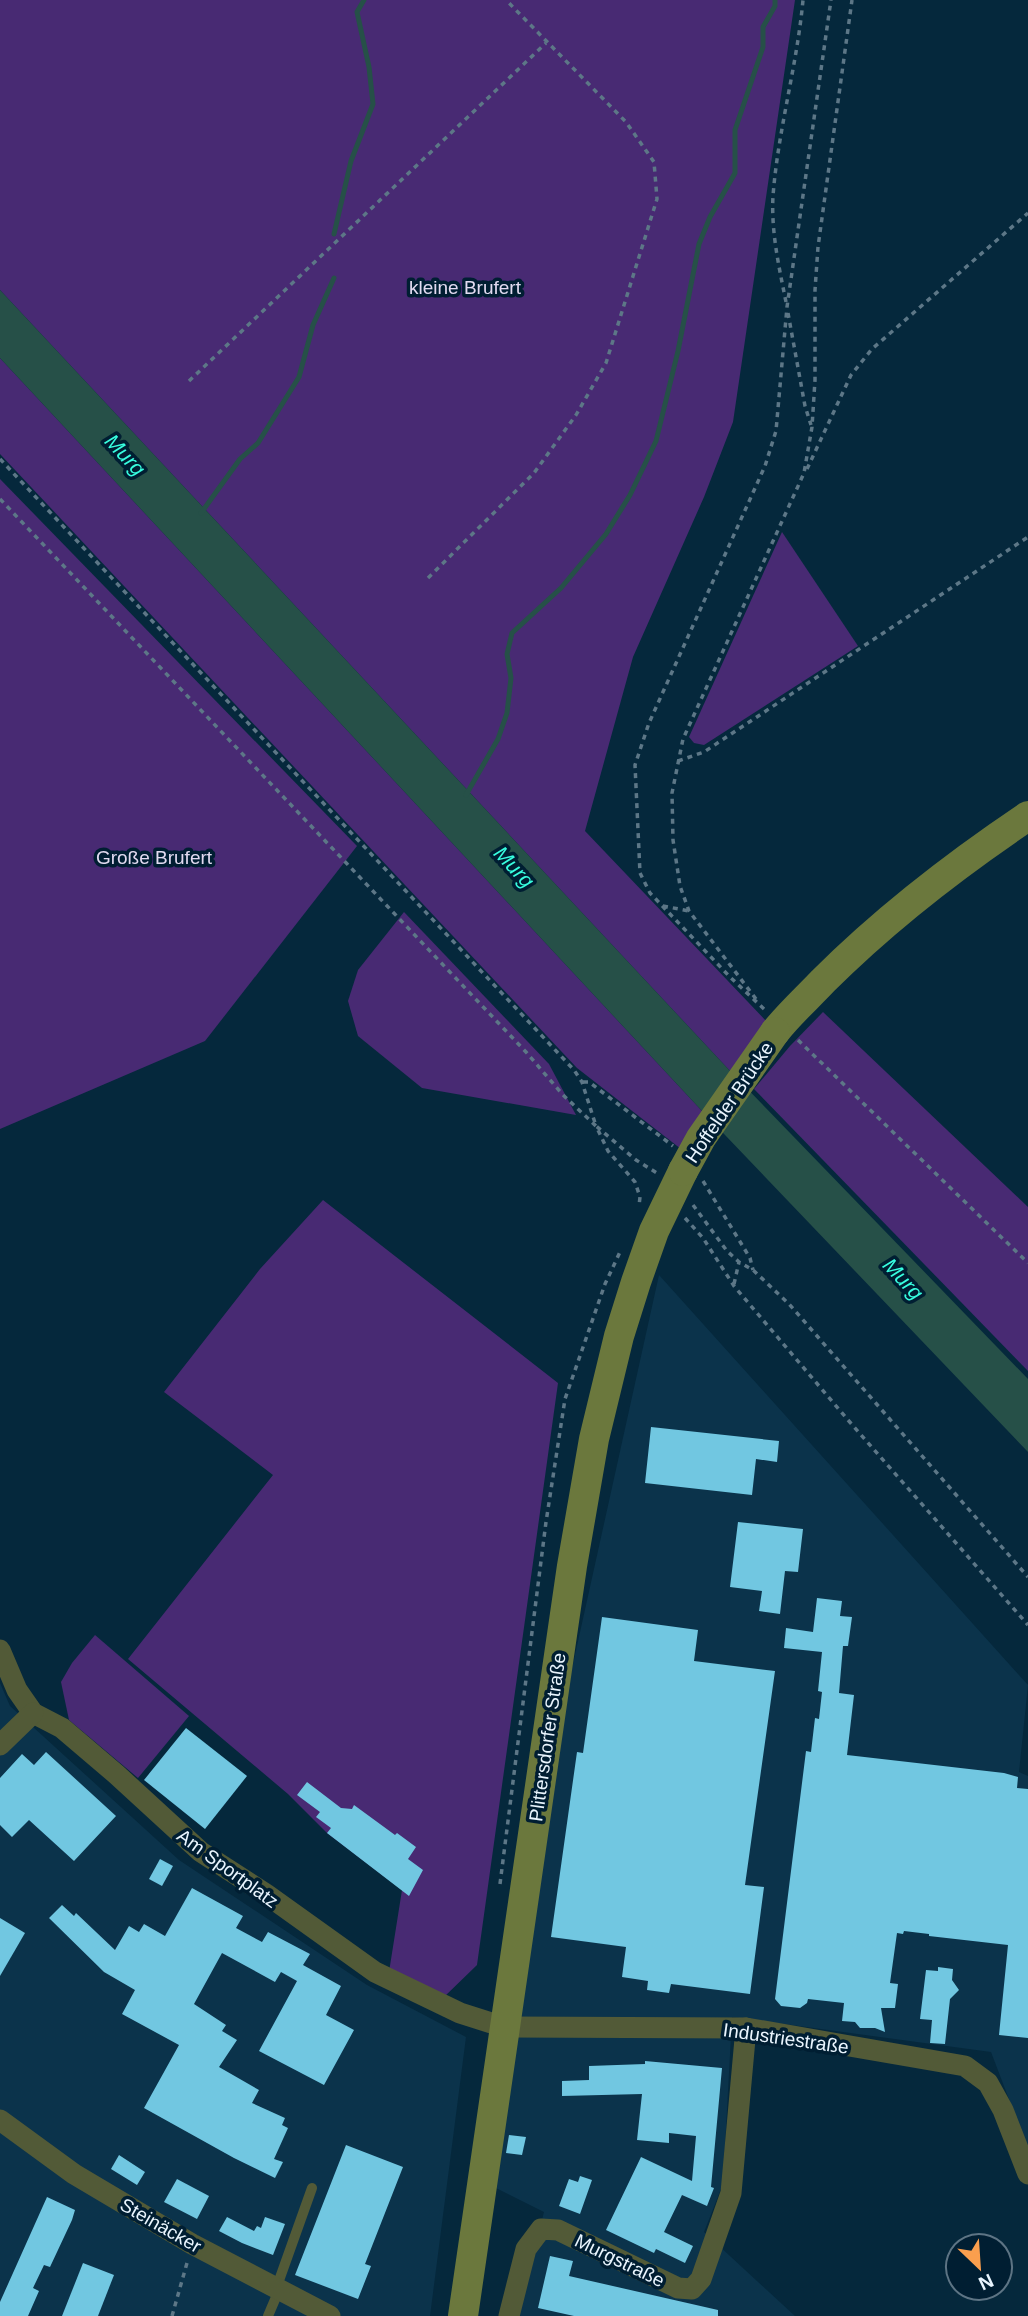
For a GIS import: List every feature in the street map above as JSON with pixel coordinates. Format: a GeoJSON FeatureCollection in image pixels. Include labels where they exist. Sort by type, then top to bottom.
{"type":"FeatureCollection","features":[{"type":"Feature","properties":{"kind":"main road","name":"Hoffelder Brücke"},"geometry":{"type":"LineString","coordinates":[[683,1171],[701,1138],[783,1033],[861,943],[990,841],[1028,816]]}},
{"type":"Feature","properties":{"kind":"main road","name":"Plittersdorfer Straße"},"geometry":{"type":"LineString","coordinates":[[463,2316],[572,1566],[594,1439],[619,1336],[636,1282],[654,1231],[683,1171]]}},
{"type":"Feature","properties":{"kind":"street","name":"Am Sportplatz"},"geometry":{"type":"LineString","coordinates":[[0,1650],[17,1689],[33,1713],[71,1736],[201,1852],[375,1972],[460,2013],[504,2027]]}},
{"type":"Feature","properties":{"kind":"street"},"geometry":{"type":"LineString","coordinates":[[0,1745],[33,1713]]}},
{"type":"Feature","properties":{"kind":"street","name":"Industriestraße"},"geometry":{"type":"LineString","coordinates":[[504,2027],[746,2028],[965,2066],[988,2083],[1003,2110],[1028,2174]]}},
{"type":"Feature","properties":{"kind":"street","name":"Murgstraße"},"geometry":{"type":"LineString","coordinates":[[509,2316],[526,2249],[541,2230],[558,2230],[678,2288],[692,2289],[701,2279],[731,2193],[746,2028]]}},
{"type":"Feature","properties":{"kind":"street","name":"Steinäcker"},"geometry":{"type":"LineString","coordinates":[[0,2120],[74,2174],[192,2244],[330,2316]]}},
{"type":"Feature","properties":{"kind":"lane"},"geometry":{"type":"LineString","coordinates":[[268,2316],[312,2188]]}},
{"type":"Feature","properties":{"kind":"path"},"geometry":{"type":"LineString","coordinates":[[428,578],[534,473],[576,415],[606,363],[657,199],[654,162],[626,122],[506,0]]}},
{"type":"Feature","properties":{"kind":"path"},"geometry":{"type":"LineString","coordinates":[[803,0],[773,197],[774,241],[803,396],[812,427]]}},
{"type":"Feature","properties":{"kind":"path"},"geometry":{"type":"LineString","coordinates":[[831,0],[787,307],[776,431],[765,466],[649,723],[635,765],[640,873],[650,893],[761,1006],[689,911],[680,886],[673,840],[672,793],[683,739],[851,375],[872,349],[1028,213]]}},
{"type":"Feature","properties":{"kind":"path"},"geometry":{"type":"LineString","coordinates":[[804,474],[812,427],[815,380],[818,247],[852,0]]}},
{"type":"Feature","properties":{"kind":"path"},"geometry":{"type":"LineString","coordinates":[[189,381],[546,43]]}},
{"type":"Feature","properties":{"kind":"path"},"geometry":{"type":"LineString","coordinates":[[0,459],[574,1070],[582,1082],[596,1126]]}},
{"type":"Feature","properties":{"kind":"path"},"geometry":{"type":"LineString","coordinates":[[0,499],[526,1052],[563,1095],[596,1126],[651,1170]]}},
{"type":"Feature","properties":{"kind":"path"},"geometry":{"type":"LineString","coordinates":[[678,761],[704,752],[1028,537]]}},
{"type":"Feature","properties":{"kind":"path"},"geometry":{"type":"LineString","coordinates":[[663,906],[689,911]]}},
{"type":"Feature","properties":{"kind":"path"},"geometry":{"type":"LineString","coordinates":[[783,1033],[1028,1262]]}},
{"type":"Feature","properties":{"kind":"path"},"geometry":{"type":"LineString","coordinates":[[691,1202],[710,1230],[738,1262],[753,1270],[789,1304],[1028,1577]]}},
{"type":"Feature","properties":{"kind":"path"},"geometry":{"type":"LineString","coordinates":[[703,1238],[734,1286],[1028,1625]]}},
{"type":"Feature","properties":{"kind":"path"},"geometry":{"type":"LineString","coordinates":[[734,1286],[738,1262]]}},
{"type":"Feature","properties":{"kind":"path"},"geometry":{"type":"LineString","coordinates":[[172,2316],[192,2244]]}},
{"type":"Feature","properties":{"kind":"shaded area"},"geometry":{"type":"Polygon","coordinates":[[[659,1275],[1028,1685],[1019,1772],[1028,1776],[1028,2149],[991,2052],[732,2017],[723,2184],[704,2232],[795,2316],[517,2316],[544,2212],[494,2187],[571,1673],[659,1275]]]}},
{"type":"Feature","properties":{"kind":"shaded area"},"geometry":{"type":"Polygon","coordinates":[[[0,1683],[10,1706],[179,1860],[367,1985],[466,2037],[430,2316],[0,2316],[0,1683]]]}},
{"type":"Feature","properties":{"kind":"green space","name":"kleine Brufert"},"geometry":{"type":"Polygon","coordinates":[[[0,0],[795,0],[733,422],[704,497],[633,657],[585,831],[769,1024],[731,1072],[0,290],[0,0]]]}},
{"type":"Feature","properties":{"kind":"green space"},"geometry":{"type":"Polygon","coordinates":[[[0,358],[703,1112],[681,1149],[577,1068],[0,454],[0,358]]]}},
{"type":"Feature","properties":{"kind":"green space","name":"Große Brufert"},"geometry":{"type":"Polygon","coordinates":[[[0,479],[357,846],[205,1041],[0,1129],[0,479]]]}},
{"type":"Feature","properties":{"kind":"green space"},"geometry":{"type":"Polygon","coordinates":[[[782,532],[858,646],[704,745],[694,743],[689,737],[782,532]]]}},
{"type":"Feature","properties":{"kind":"green space"},"geometry":{"type":"Polygon","coordinates":[[[404,912],[549,1064],[576,1115],[422,1088],[358,1036],[348,1001],[358,970],[404,912]]]}},
{"type":"Feature","properties":{"kind":"green space"},"geometry":{"type":"Polygon","coordinates":[[[823,1012],[1028,1207],[1028,1371],[754,1089],[823,1012]]]}},
{"type":"Feature","properties":{"kind":"green space"},"geometry":{"type":"Polygon","coordinates":[[[323,1200],[558,1383],[477,1965],[443,1998],[389,1972],[402,1890],[327,1833],[288,1794],[128,1659],[273,1475],[164,1392],[260,1269],[323,1200]]]}},
{"type":"Feature","properties":{"kind":"green space"},"geometry":{"type":"Polygon","coordinates":[[[95,1635],[189,1716],[138,1778],[69,1720],[61,1682],[72,1663],[95,1635]]]}},
{"type":"Feature","properties":{"kind":"water","name":"Murg"},"geometry":{"type":"Polygon","coordinates":[[[0,290],[731,1072],[1028,1379],[1028,1452],[703,1112],[0,358],[0,290]]]}},
{"type":"Feature","properties":{"kind":"building"},"geometry":{"type":"Polygon","coordinates":[[[651,1427],[779,1441],[777,1462],[756,1459],[752,1495],[645,1483],[651,1427]]]}},
{"type":"Feature","properties":{"kind":"building"},"geometry":{"type":"Polygon","coordinates":[[[738,1522],[803,1529],[798,1572],[785,1571],[780,1614],[759,1611],[762,1591],[730,1587],[738,1522]]]}},
{"type":"Feature","properties":{"kind":"building"},"geometry":{"type":"Polygon","coordinates":[[[817,1598],[842,1601],[840,1616],[852,1617],[848,1646],[843,1646],[839,1693],[854,1695],[847,1755],[1004,1773],[1018,1777],[1017,1788],[1028,1789],[1028,2038],[999,2035],[1008,1945],[904,1931],[903,1934],[897,1933],[890,1983],[898,1984],[895,2008],[881,2008],[885,2032],[875,2028],[860,2028],[855,2022],[842,2021],[844,2003],[808,1999],[800,2008],[781,2006],[775,1999],[806,1751],[811,1752],[815,1718],[819,1719],[822,1692],[818,1691],[822,1652],[784,1648],[786,1628],[813,1632],[817,1598]]]}},
{"type":"Feature","properties":{"kind":"building"},"geometry":{"type":"Polygon","coordinates":[[[602,1617],[698,1630],[694,1661],[775,1671],[745,1885],[764,1887],[750,1994],[671,1984],[669,1993],[647,1990],[648,1981],[622,1977],[626,1947],[551,1937],[577,1752],[583,1753],[602,1617]]]}},
{"type":"Feature","properties":{"kind":"building"},"geometry":{"type":"Polygon","coordinates":[[[186,1728],[247,1776],[205,1829],[144,1780],[186,1728]]]}},
{"type":"Feature","properties":{"kind":"building"},"geometry":{"type":"Polygon","coordinates":[[[46,1752],[116,1816],[74,1861],[29,1820],[12,1837],[0,1825],[0,1778],[22,1754],[34,1765],[46,1752]]]}},
{"type":"Feature","properties":{"kind":"building"},"geometry":{"type":"Polygon","coordinates":[[[307,1782],[341,1808],[352,1809],[354,1805],[416,1847],[408,1859],[423,1870],[409,1896],[327,1833],[331,1828],[316,1817],[320,1812],[297,1795],[307,1782]]]}},
{"type":"Feature","properties":{"kind":"building"},"geometry":{"type":"Polygon","coordinates":[[[160,1859],[173,1866],[162,1886],[149,1879],[160,1859]]]}},
{"type":"Feature","properties":{"kind":"building"},"geometry":{"type":"Polygon","coordinates":[[[192,1888],[243,1916],[236,1928],[262,1942],[268,1932],[310,1954],[303,1965],[341,1986],[326,2015],[354,2030],[324,2085],[259,2051],[297,1981],[281,1972],[275,1982],[222,1953],[194,2004],[226,2025],[222,2031],[237,2040],[219,2067],[259,2090],[252,2103],[285,2118],[282,2125],[288,2128],[274,2159],[283,2162],[275,2178],[144,2108],[179,2045],[122,2014],[135,1990],[104,1972],[49,1918],[62,1905],[74,1916],[76,1913],[115,1950],[129,1926],[139,1932],[144,1924],[165,1936],[192,1888]]]}},
{"type":"Feature","properties":{"kind":"building"},"geometry":{"type":"Polygon","coordinates":[[[0,1918],[25,1933],[0,1976],[0,1918]]]}},
{"type":"Feature","properties":{"kind":"building"},"geometry":{"type":"Polygon","coordinates":[[[938,1967],[953,1969],[952,1980],[959,1990],[950,1999],[945,2044],[930,2043],[932,2020],[920,2019],[926,1970],[938,1971],[938,1967]]]}},
{"type":"Feature","properties":{"kind":"building"},"geometry":{"type":"Polygon","coordinates":[[[645,2061],[722,2068],[711,2187],[714,2188],[707,2206],[682,2195],[664,2232],[693,2246],[685,2263],[656,2249],[654,2253],[606,2230],[641,2157],[692,2181],[696,2136],[669,2133],[669,2143],[637,2140],[642,2094],[562,2096],[562,2081],[589,2080],[589,2066],[645,2064],[645,2061]]]}},
{"type":"Feature","properties":{"kind":"building"},"geometry":{"type":"Polygon","coordinates":[[[509,2135],[526,2137],[522,2155],[506,2153],[509,2135]]]}},
{"type":"Feature","properties":{"kind":"building"},"geometry":{"type":"Polygon","coordinates":[[[346,2145],[403,2167],[365,2264],[371,2266],[358,2299],[295,2275],[346,2145]]]}},
{"type":"Feature","properties":{"kind":"building"},"geometry":{"type":"Polygon","coordinates":[[[119,2155],[145,2172],[137,2185],[111,2169],[119,2155]]]}},
{"type":"Feature","properties":{"kind":"building"},"geometry":{"type":"Polygon","coordinates":[[[580,2176],[592,2180],[580,2214],[559,2206],[569,2179],[578,2182],[580,2176]]]}},
{"type":"Feature","properties":{"kind":"building"},"geometry":{"type":"Polygon","coordinates":[[[177,2179],[209,2196],[197,2219],[164,2202],[177,2179]]]}},
{"type":"Feature","properties":{"kind":"building"},"geometry":{"type":"Polygon","coordinates":[[[47,2197],[75,2210],[72,2220],[50,2267],[44,2265],[33,2288],[39,2291],[28,2316],[0,2316],[0,2302],[47,2197]]]}},
{"type":"Feature","properties":{"kind":"building"},"geometry":{"type":"Polygon","coordinates":[[[227,2217],[254,2231],[257,2226],[261,2228],[265,2217],[285,2224],[273,2255],[219,2231],[227,2217]]]}},
{"type":"Feature","properties":{"kind":"building"},"geometry":{"type":"Polygon","coordinates":[[[550,2256],[573,2261],[569,2276],[718,2310],[718,2316],[574,2316],[538,2308],[550,2256]]]}},
{"type":"Feature","properties":{"kind":"building"},"geometry":{"type":"Polygon","coordinates":[[[83,2263],[114,2275],[98,2316],[62,2316],[83,2263]]]}},
{"type":"Feature","properties":{"kind":"waterway"},"geometry":{"type":"LineString","coordinates":[[334,234],[351,161],[373,104],[369,67],[357,12],[364,0]]}},
{"type":"Feature","properties":{"kind":"waterway"},"geometry":{"type":"LineString","coordinates":[[466,795],[498,739],[507,713],[511,678],[507,654],[512,633],[561,588],[606,534],[630,495],[656,441],[678,351],[699,244],[710,217],[735,173],[735,130],[763,47],[763,27],[775,6],[775,0]]}},
{"type":"Feature","properties":{"kind":"waterway"},"geometry":{"type":"LineString","coordinates":[[201,513],[240,459],[258,443],[299,377],[313,325],[334,278]]}}]}
